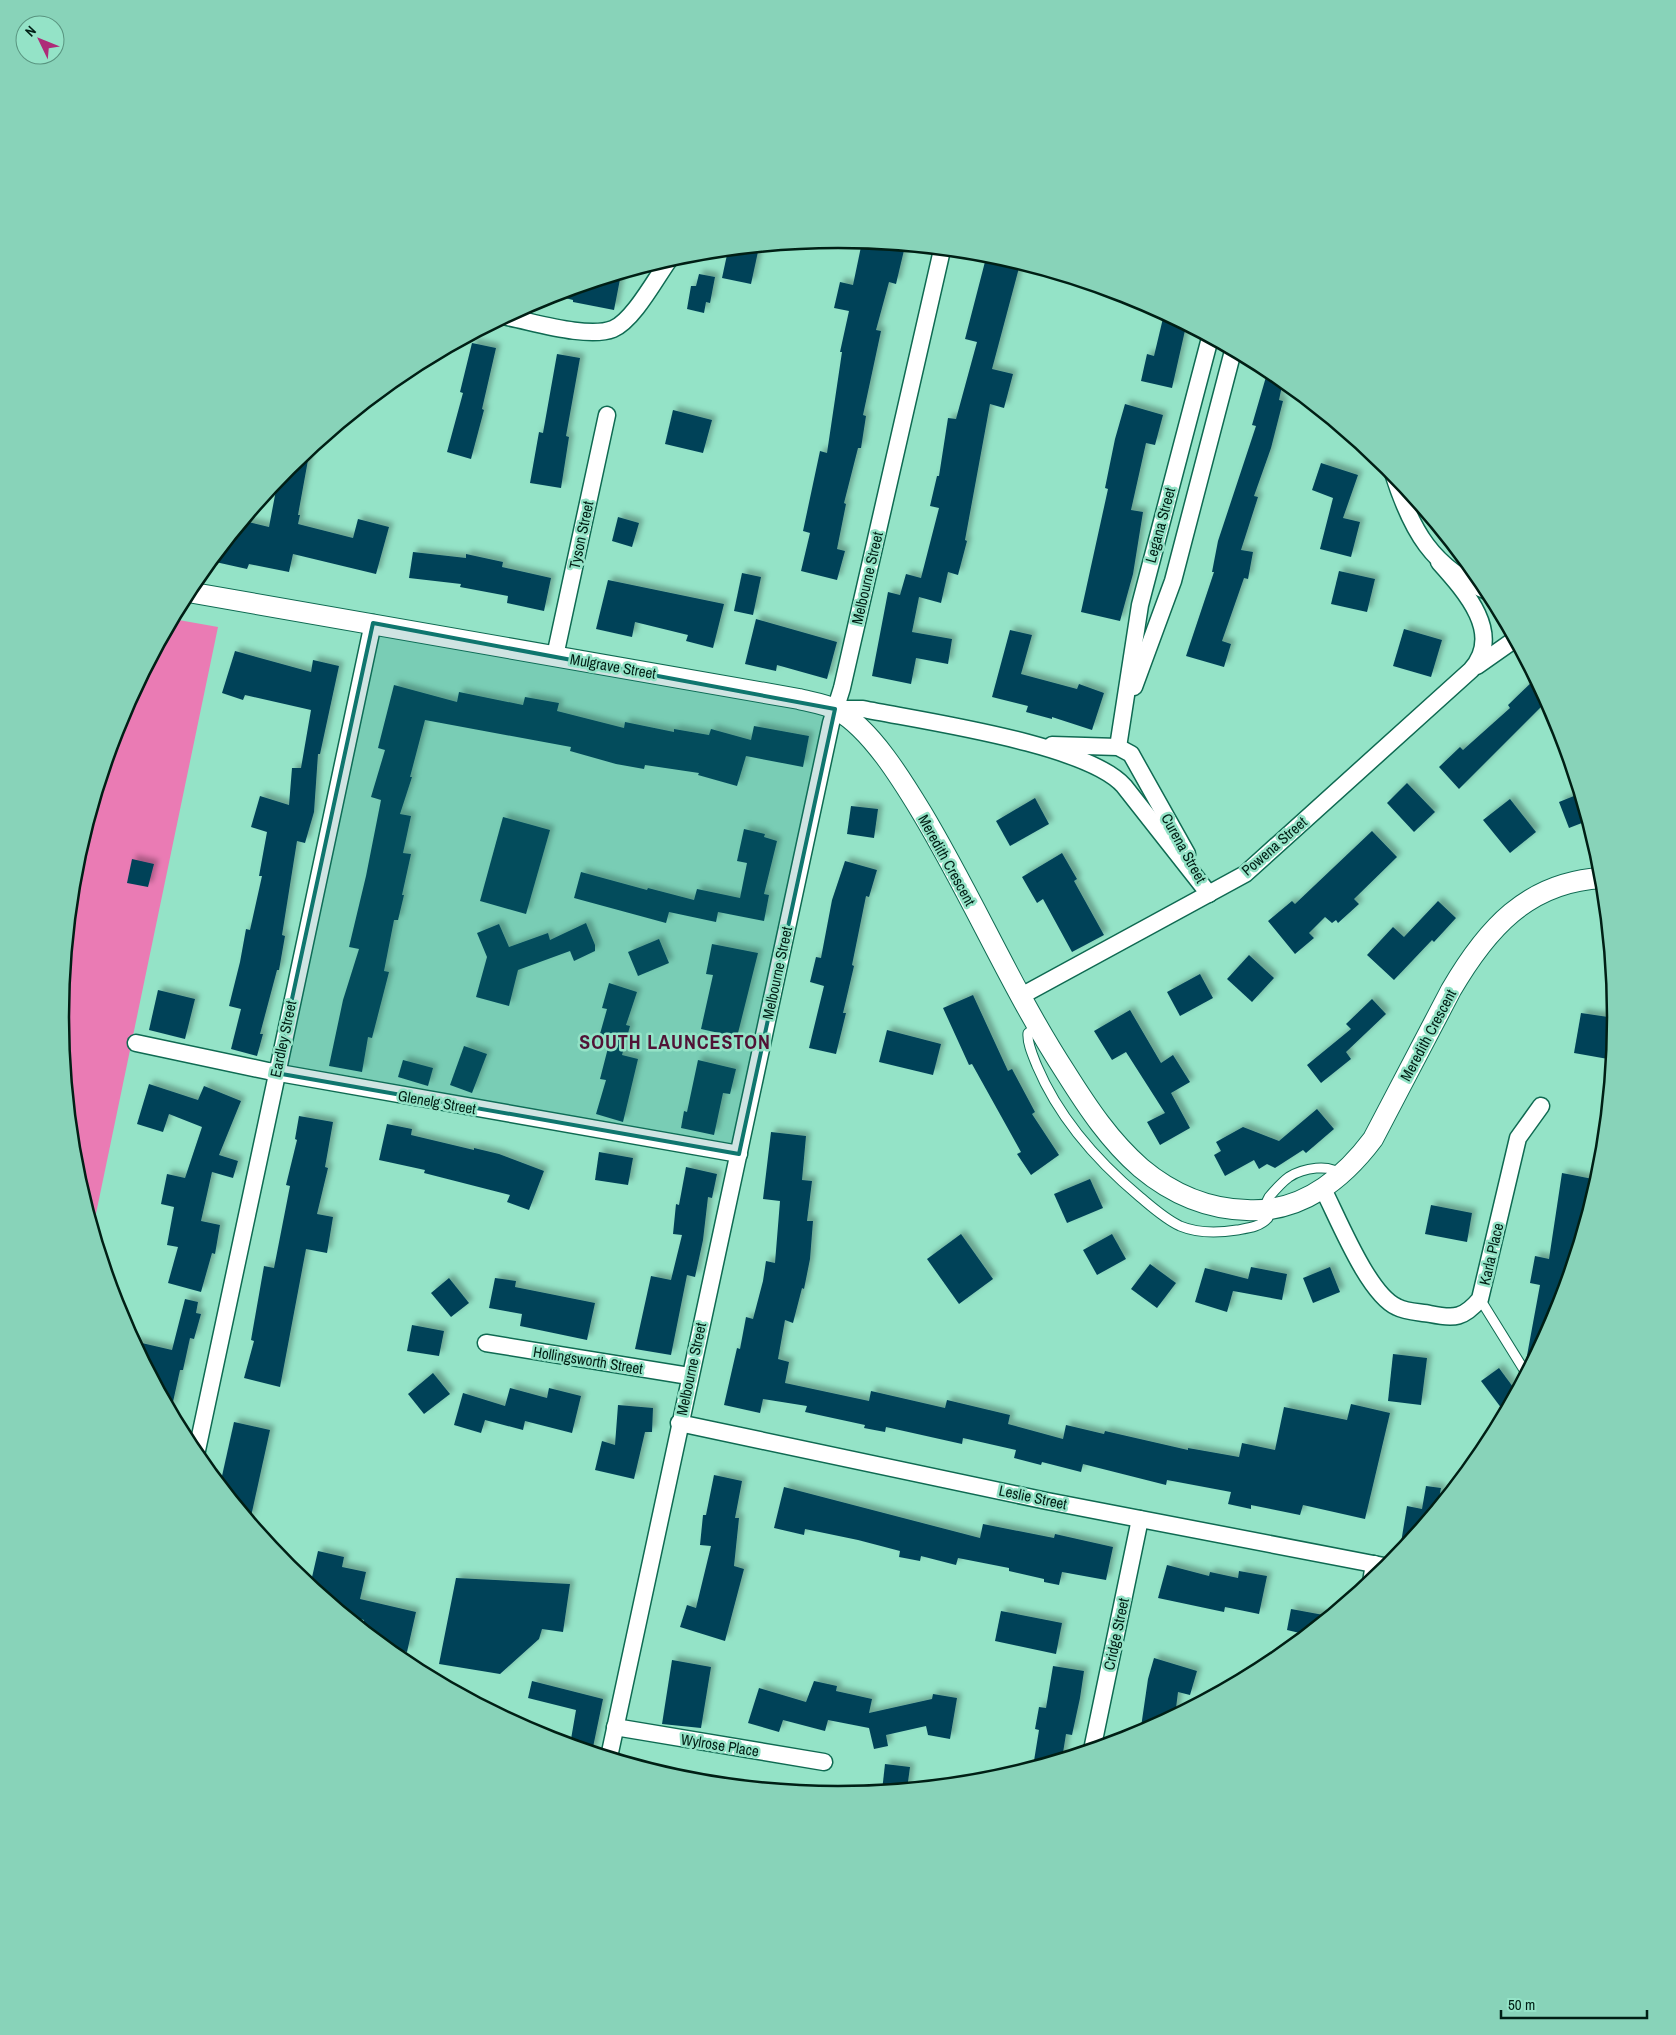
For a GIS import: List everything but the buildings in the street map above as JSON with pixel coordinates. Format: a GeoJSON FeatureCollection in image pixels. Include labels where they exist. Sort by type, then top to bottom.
{"type":"FeatureCollection","features":[{"type":"Feature","properties":{"kind":"street","name":"Melbourne Street"},"geometry":{"type":"LineString","coordinates":[[610,1752],[689,1376],[836,709],[941,255]]}},
{"type":"Feature","properties":{"kind":"street"},"geometry":{"type":"LineString","coordinates":[[518,319],[600,332],[615,328],[640,301],[662,269]]}},
{"type":"Feature","properties":{"kind":"street","name":"Legana Street"},"geometry":{"type":"LineString","coordinates":[[1118,748],[1140,605],[1209,344]]}},
{"type":"Feature","properties":{"kind":"street","name":"Legana Street"},"geometry":{"type":"LineString","coordinates":[[1123,715],[1173,581],[1231,356]]}},
{"type":"Feature","properties":{"kind":"street","name":"Tyson Street"},"geometry":{"type":"LineString","coordinates":[[555,656],[607,415]]}},
{"type":"Feature","properties":{"kind":"street","name":"Powena Street"},"geometry":{"type":"LineString","coordinates":[[1400,493],[1409,518],[1439,562],[1469,600],[1484,633],[1483,655],[1471,670]]}},
{"type":"Feature","properties":{"kind":"street"},"geometry":{"type":"LineString","coordinates":[[1439,562],[1474,584]]}},
{"type":"Feature","properties":{"kind":"street","name":"Mulgrave Street"},"geometry":{"type":"LineString","coordinates":[[196,593],[373,622],[800,700],[836,709],[863,709],[1037,745],[1108,772]]}},
{"type":"Feature","properties":{"kind":"street","name":"Eardley Street"},"geometry":{"type":"LineString","coordinates":[[198,1445],[373,622]]}},
{"type":"Feature","properties":{"kind":"street","name":"Powena Street"},"geometry":{"type":"LineString","coordinates":[[1021,996],[1245,874],[1471,670],[1510,643]]}},
{"type":"Feature","properties":{"kind":"street","name":"Meredith Crescent"},"geometry":{"type":"LineString","coordinates":[[836,709],[852,722],[871,742],[913,799],[937,839],[1037,1026],[1094,1116],[1142,1168],[1168,1186],[1194,1201],[1230,1210],[1267,1209],[1290,1204],[1323,1189],[1342,1175],[1357,1161],[1373,1139],[1451,990],[1465,966],[1495,926],[1516,908],[1538,894],[1579,881],[1594,879]]}},
{"type":"Feature","properties":{"kind":"street","name":"Mulgrave Street"},"geometry":{"type":"LineString","coordinates":[[1037,745],[1118,748]]}},
{"type":"Feature","properties":{"kind":"street","name":"Curena Street"},"geometry":{"type":"LineString","coordinates":[[1118,748],[1127,751],[1135,759],[1209,894]]}},
{"type":"Feature","properties":{"kind":"street","name":"Curena Street"},"geometry":{"type":"LineString","coordinates":[[1108,772],[1124,786],[1209,894]]}},
{"type":"Feature","properties":{"kind":"street","name":"Glenelg Street"},"geometry":{"type":"LineString","coordinates":[[136,1043],[276,1073],[739,1154]]}},
{"type":"Feature","properties":{"kind":"street","name":"Karla Place"},"geometry":{"type":"LineString","coordinates":[[1323,1189],[1370,1281],[1386,1300],[1397,1308],[1455,1317],[1469,1312],[1480,1299],[1518,1138],[1541,1106]]}},
{"type":"Feature","properties":{"kind":"street","name":"Hollingsworth Street"},"geometry":{"type":"LineString","coordinates":[[486,1343],[689,1376]]}},
{"type":"Feature","properties":{"kind":"street","name":"Leslie Street"},"geometry":{"type":"LineString","coordinates":[[679,1423],[1140,1518],[1378,1564]]}},
{"type":"Feature","properties":{"kind":"street","name":"Cridge Street"},"geometry":{"type":"LineString","coordinates":[[1094,1743],[1140,1518]]}},
{"type":"Feature","properties":{"kind":"street","name":"Wylrose Place"},"geometry":{"type":"LineString","coordinates":[[616,1727],[824,1762]]}},
{"type":"Feature","properties":{"kind":"lane"},"geometry":{"type":"LineString","coordinates":[[1037,1026],[1028,1033],[1033,1056],[1042,1078],[1064,1115],[1100,1161],[1156,1210],[1179,1226],[1210,1232],[1256,1226],[1268,1218],[1269,1197],[1292,1176],[1326,1168],[1332,1168],[1342,1175]]}},
{"type":"Feature","properties":{"kind":"lane"},"geometry":{"type":"LineString","coordinates":[[1480,1299],[1523,1368]]}},
{"type":"Feature","properties":{"kind":"highlighted area"},"geometry":{"type":"Polygon","coordinates":[[[373,623],[835,709],[739,1154],[276,1073],[373,623]]]}},
{"type":"Feature","properties":{"kind":"shaded area"},"geometry":{"type":"Polygon","coordinates":[[[180,620],[218,627],[95,1218],[75,1118],[70,1068],[70,967],[75,917],[84,867],[95,818],[127,723],[148,677],[172,633],[180,620]]]}},
{"type":"Feature","properties":{"kind":"district","name":"SOUTH LAUNCESTON"},"geometry":{"type":"Point","coordinates":[675,1041]}}]}
